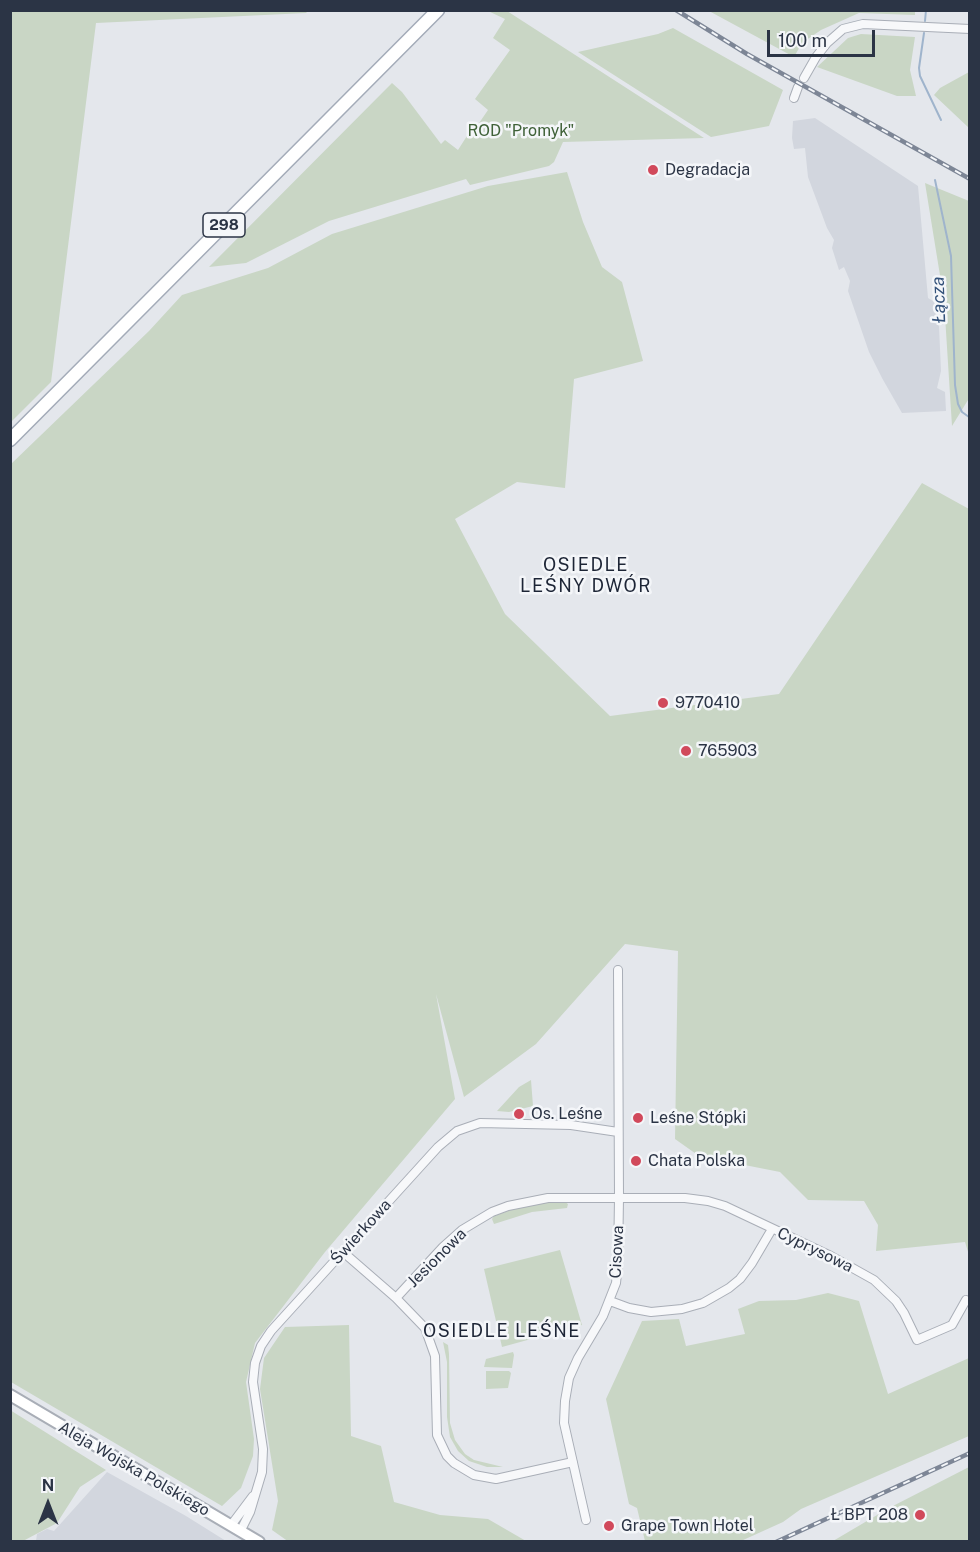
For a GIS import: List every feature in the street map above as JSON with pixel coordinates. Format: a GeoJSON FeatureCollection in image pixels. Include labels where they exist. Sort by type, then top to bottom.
{"type":"FeatureCollection","features":[{"type":"Feature","properties":{"kind":"main road","name":"298"},"geometry":{"type":"LineString","coordinates":[[10,440],[438,10]]}},
{"type":"Feature","properties":{"kind":"main road","name":"Aleja Wojska Polskiego"},"geometry":{"type":"LineString","coordinates":[[10,1395],[258,1542]]}},
{"type":"Feature","properties":{"kind":"street"},"geometry":{"type":"LineString","coordinates":[[804,78],[827,43],[843,29],[863,24],[969,29]]}},
{"type":"Feature","properties":{"kind":"street"},"geometry":{"type":"LineString","coordinates":[[794,98],[798,87]]}},
{"type":"Feature","properties":{"kind":"street","name":"Cisowa"},"geometry":{"type":"LineString","coordinates":[[586,1520],[564,1422],[565,1401],[568,1378],[610,1301],[616,1282],[619,1198],[618,970]]}},
{"type":"Feature","properties":{"kind":"street","name":"Świerkowa"},"geometry":{"type":"LineString","coordinates":[[236,1527],[250,1512],[264,1460],[253,1382],[258,1354],[271,1331],[438,1147],[462,1129],[480,1123],[579,1126],[618,1132]]}},
{"type":"Feature","properties":{"kind":"street","name":"Cyprysowa"},"geometry":{"type":"LineString","coordinates":[[619,1198],[685,1198],[725,1206],[874,1280],[896,1301],[917,1340],[952,1324],[966,1300]]}},
{"type":"Feature","properties":{"kind":"street","name":"Jesionowa"},"geometry":{"type":"LineString","coordinates":[[396,1298],[453,1237],[492,1212],[538,1199],[619,1198]]}},
{"type":"Feature","properties":{"kind":"street"},"geometry":{"type":"LineString","coordinates":[[610,1301],[629,1308],[651,1312],[682,1309],[703,1303],[740,1279],[758,1255],[772,1229]]}},
{"type":"Feature","properties":{"kind":"street"},"geometry":{"type":"LineString","coordinates":[[344,1252],[417,1317],[431,1340],[436,1365],[437,1435],[447,1455],[454,1463],[474,1475],[496,1479],[573,1462]]}},
{"type":"Feature","properties":{"kind":"shaded area"},"geometry":{"type":"Polygon","coordinates":[[[815,118],[918,186],[928,298],[938,304],[941,371],[937,388],[945,392],[946,411],[902,413],[869,352],[848,291],[850,281],[844,267],[839,270],[832,248],[834,240],[827,228],[808,177],[805,148],[794,149],[793,121],[815,118]]]}},
{"type":"Feature","properties":{"kind":"shaded area"},"geometry":{"type":"Polygon","coordinates":[[[107,1472],[226,1541],[36,1541],[37,1534],[47,1529],[54,1531],[107,1472]]]}},
{"type":"Feature","properties":{"kind":"green space"},"geometry":{"type":"Polygon","coordinates":[[[11,10],[308,11],[306,13],[96,23],[51,382],[11,422],[11,10]]]}},
{"type":"Feature","properties":{"kind":"green space"},"geometry":{"type":"Polygon","coordinates":[[[915,10],[915,15],[859,13],[821,30],[802,43],[794,57],[709,11],[915,10]]]}},
{"type":"Feature","properties":{"kind":"green space","name":"ROD \"Promyk\""},"geometry":{"type":"Polygon","coordinates":[[[488,11],[507,11],[704,138],[563,142],[554,162],[549,166],[470,185],[466,179],[329,221],[246,263],[209,267],[392,83],[402,92],[441,144],[445,140],[458,150],[472,128],[475,129],[488,110],[475,99],[510,50],[493,38],[505,19],[488,11]]]}},
{"type":"Feature","properties":{"kind":"green space"},"geometry":{"type":"Polygon","coordinates":[[[673,28],[783,90],[769,126],[711,137],[578,52],[658,34],[673,28]]]}},
{"type":"Feature","properties":{"kind":"green space"},"geometry":{"type":"Polygon","coordinates":[[[861,34],[915,37],[910,70],[916,96],[897,96],[817,67],[848,38],[861,34]]]}},
{"type":"Feature","properties":{"kind":"green space"},"geometry":{"type":"Polygon","coordinates":[[[969,72],[969,128],[934,95],[940,88],[969,72]]]}},
{"type":"Feature","properties":{"kind":"green space"},"geometry":{"type":"Polygon","coordinates":[[[567,172],[583,222],[602,267],[622,282],[643,361],[574,379],[565,488],[517,482],[455,519],[505,614],[610,716],[779,694],[922,483],[969,509],[969,1255],[965,1242],[876,1251],[878,1225],[864,1201],[808,1200],[780,1172],[699,1156],[675,1139],[678,951],[625,944],[536,1044],[464,1097],[436,994],[455,1099],[325,1252],[255,1343],[246,1382],[254,1439],[253,1456],[241,1488],[222,1506],[11,1382],[11,464],[149,331],[182,295],[268,268],[332,234],[488,186],[567,172]]]}},
{"type":"Feature","properties":{"kind":"green space"},"geometry":{"type":"Polygon","coordinates":[[[925,183],[969,201],[969,393],[968,400],[952,426],[944,300],[925,183]]]}},
{"type":"Feature","properties":{"kind":"green space"},"geometry":{"type":"Polygon","coordinates":[[[531,1080],[533,1106],[509,1112],[497,1111],[519,1087],[531,1080]]]}},
{"type":"Feature","properties":{"kind":"green space"},"geometry":{"type":"Polygon","coordinates":[[[565,1202],[568,1204],[567,1208],[532,1212],[494,1224],[492,1219],[494,1216],[535,1203],[565,1202]]]}},
{"type":"Feature","properties":{"kind":"green space"},"geometry":{"type":"Polygon","coordinates":[[[560,1250],[582,1325],[502,1347],[484,1269],[560,1250]]]}},
{"type":"Feature","properties":{"kind":"green space"},"geometry":{"type":"Polygon","coordinates":[[[828,1293],[859,1301],[888,1394],[969,1358],[969,1436],[801,1509],[783,1522],[741,1541],[645,1541],[637,1508],[629,1504],[606,1399],[642,1321],[679,1319],[686,1346],[745,1334],[738,1309],[759,1301],[796,1300],[828,1293]]]}},
{"type":"Feature","properties":{"kind":"green space"},"geometry":{"type":"Polygon","coordinates":[[[349,1325],[351,1436],[381,1446],[394,1502],[440,1515],[488,1519],[526,1541],[289,1542],[272,1530],[278,1501],[260,1389],[264,1358],[285,1327],[349,1325]]]}},
{"type":"Feature","properties":{"kind":"green space"},"geometry":{"type":"Polygon","coordinates":[[[443,1342],[448,1345],[450,1423],[455,1440],[465,1454],[474,1460],[503,1467],[487,1467],[469,1461],[458,1451],[450,1437],[447,1417],[447,1362],[443,1342]]]}},
{"type":"Feature","properties":{"kind":"green space"},"geometry":{"type":"Polygon","coordinates":[[[513,1352],[512,1368],[484,1367],[486,1359],[513,1352]]]}},
{"type":"Feature","properties":{"kind":"green space"},"geometry":{"type":"Polygon","coordinates":[[[486,1371],[509,1371],[511,1373],[508,1388],[486,1389],[486,1371]]]}},
{"type":"Feature","properties":{"kind":"green space"},"geometry":{"type":"Polygon","coordinates":[[[10,1410],[106,1470],[80,1487],[57,1523],[23,1541],[11,1541],[10,1410]]]}},
{"type":"Feature","properties":{"kind":"green space"},"geometry":{"type":"Polygon","coordinates":[[[969,1467],[969,1541],[833,1541],[889,1508],[969,1467]]]}},
{"type":"Feature","properties":{"kind":"waterway","name":"Łącza"},"geometry":{"type":"LineString","coordinates":[[925,21],[926,10]]}},
{"type":"Feature","properties":{"kind":"waterway","name":"Łącza"},"geometry":{"type":"LineString","coordinates":[[924,33],[920,76],[941,120]]}},
{"type":"Feature","properties":{"kind":"waterway","name":"Łącza"},"geometry":{"type":"LineString","coordinates":[[935,180],[951,256],[955,385],[958,404],[962,412],[969,417]]}},
{"type":"Feature","properties":{"kind":"railway"},"geometry":{"type":"LineString","coordinates":[[676,10],[747,54],[970,179]]}},
{"type":"Feature","properties":{"kind":"railway"},"geometry":{"type":"LineString","coordinates":[[776,1542],[970,1453]]}},
{"type":"Feature","properties":{"kind":"place","name":"Degradacja"},"geometry":{"type":"Point","coordinates":[653,170]}},
{"type":"Feature","properties":{"kind":"place","name":"9770410"},"geometry":{"type":"Point","coordinates":[663,703]}},
{"type":"Feature","properties":{"kind":"place","name":"765903"},"geometry":{"type":"Point","coordinates":[686,751]}},
{"type":"Feature","properties":{"kind":"place","name":"Os. Leśne"},"geometry":{"type":"Point","coordinates":[519,1114]}},
{"type":"Feature","properties":{"kind":"place","name":"Leśne Stópki"},"geometry":{"type":"Point","coordinates":[638,1118]}},
{"type":"Feature","properties":{"kind":"place","name":"Chata Polska"},"geometry":{"type":"Point","coordinates":[636,1161]}},
{"type":"Feature","properties":{"kind":"place","name":"Ł BPT 208"},"geometry":{"type":"Point","coordinates":[920,1515]}},
{"type":"Feature","properties":{"kind":"place","name":"Grape Town Hotel"},"geometry":{"type":"Point","coordinates":[609,1526]}},
{"type":"Feature","properties":{"kind":"district","name":"OSIEDLE LEŚNY DWÓR"},"geometry":{"type":"Point","coordinates":[586,575]}},
{"type":"Feature","properties":{"kind":"district","name":"OSIEDLE LEŚNE"},"geometry":{"type":"Point","coordinates":[502,1331]}}]}
